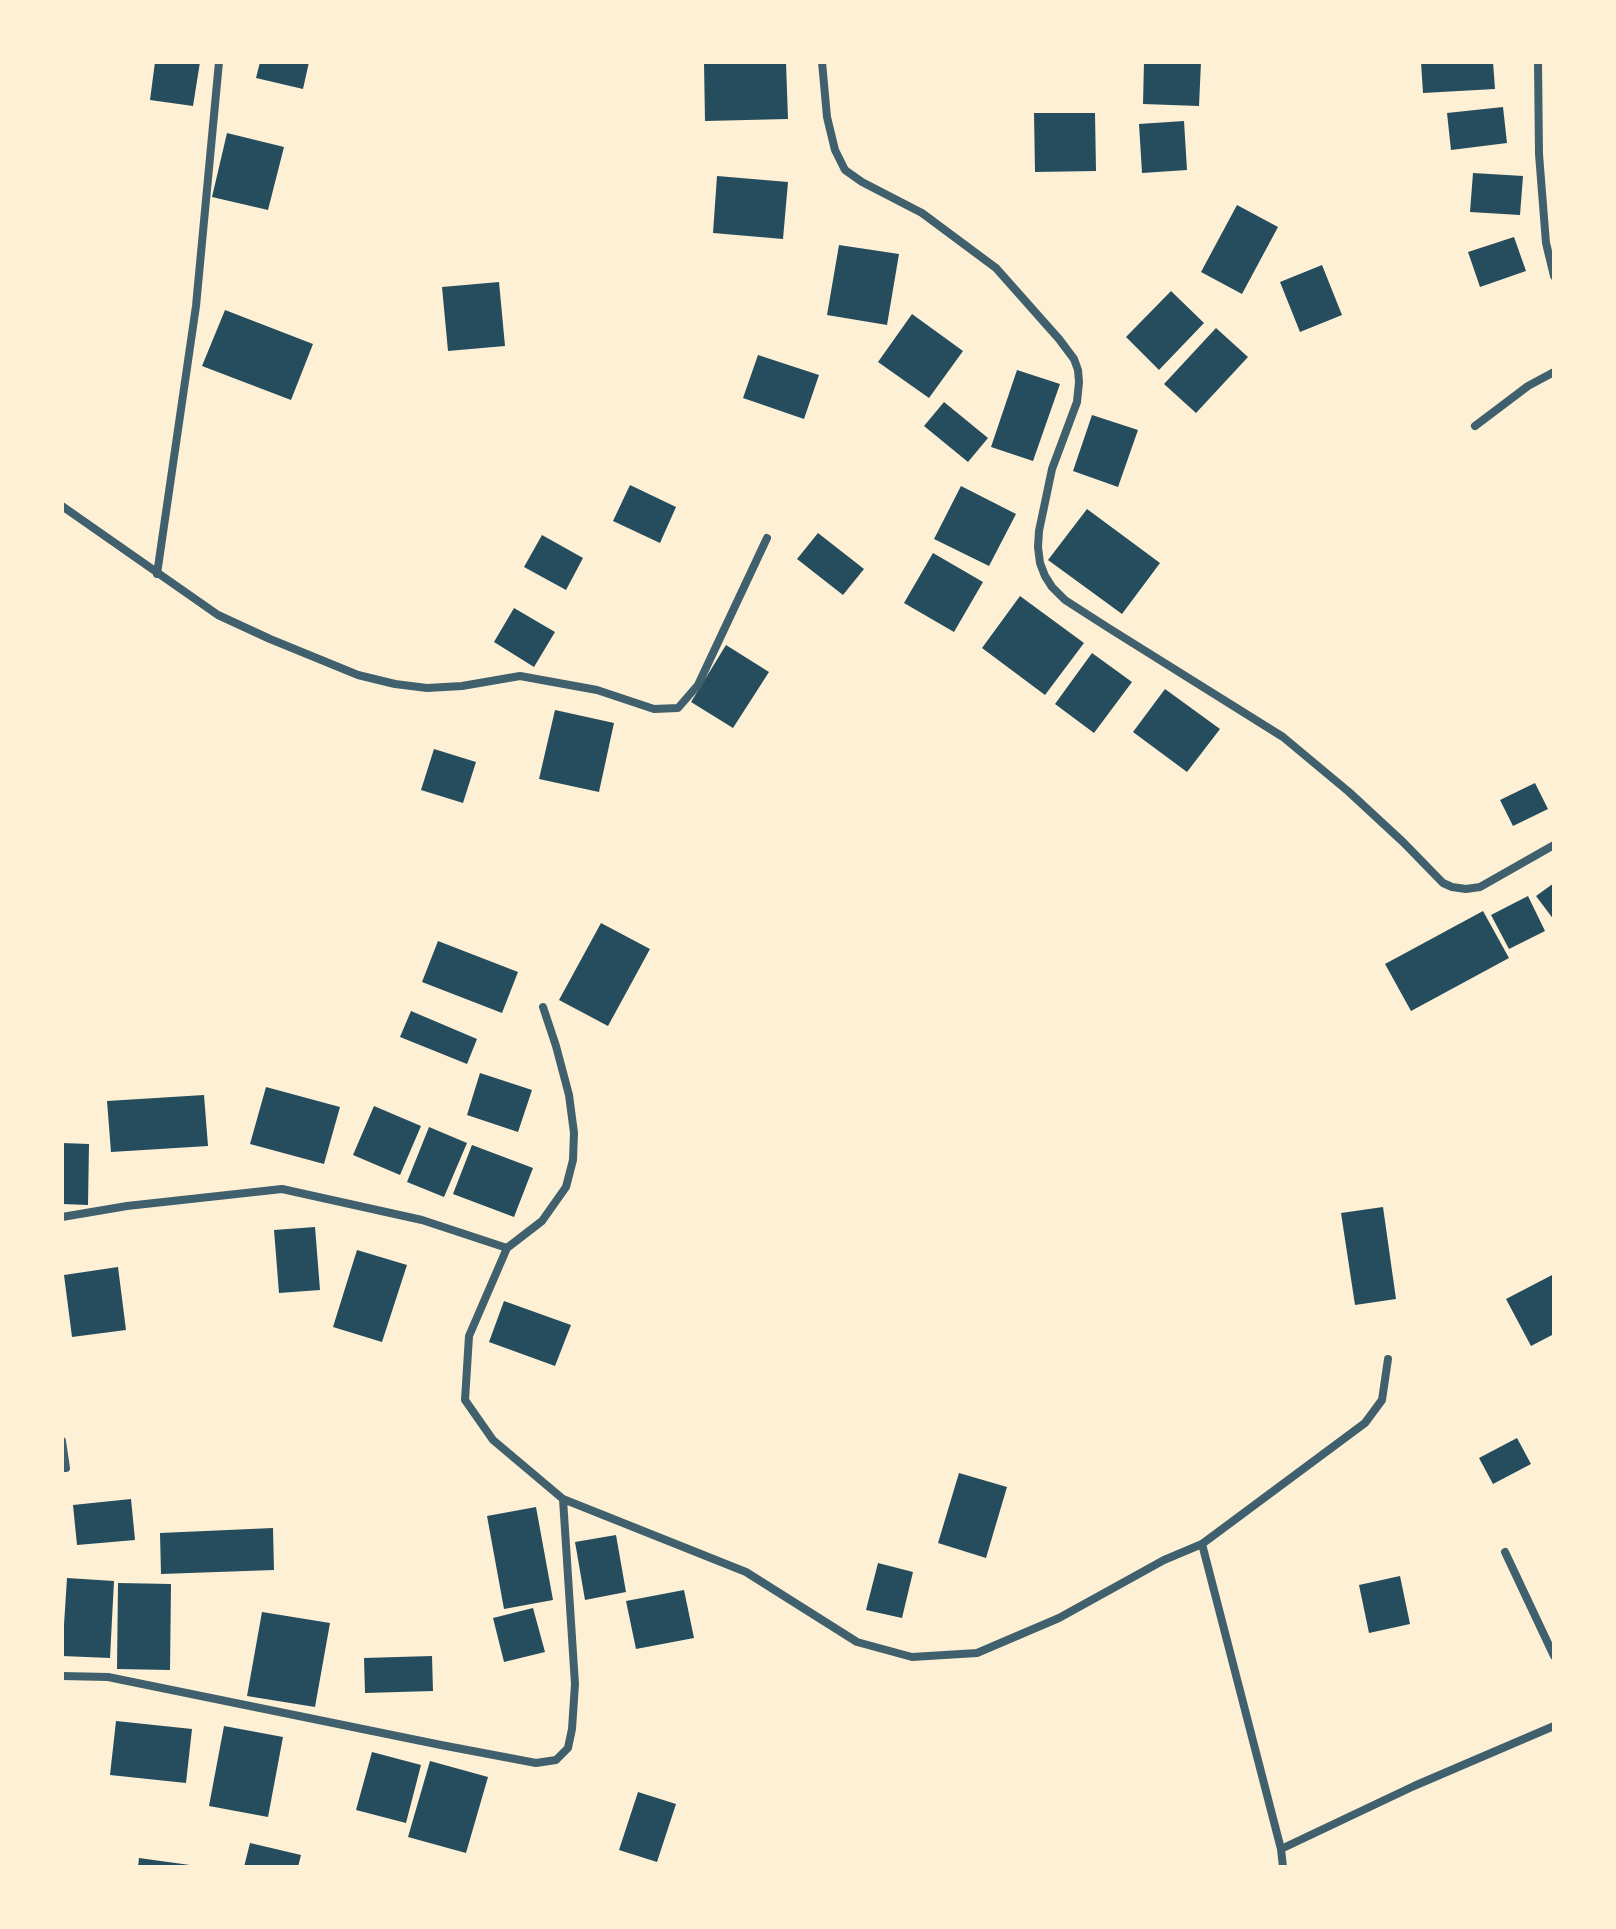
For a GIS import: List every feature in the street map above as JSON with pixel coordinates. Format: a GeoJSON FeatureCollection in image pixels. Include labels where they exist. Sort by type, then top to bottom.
{"type":"FeatureCollection","features":[{"type":"Feature","properties":{"kind":"street"},"geometry":{"type":"LineString","coordinates":[[157,574],[196,306],[219,62]]}},
{"type":"Feature","properties":{"kind":"street"},"geometry":{"type":"LineString","coordinates":[[822,62],[831,137],[845,170],[922,213],[996,268],[1074,359],[1079,382],[1077,402],[1052,469],[1039,531],[1040,563],[1052,587],[1065,600],[1283,737],[1349,792],[1443,883],[1466,889],[1480,887],[1554,845]]}},
{"type":"Feature","properties":{"kind":"street"},"geometry":{"type":"LineString","coordinates":[[1538,62],[1539,154],[1549,228],[1546,243],[1554,276]]}},
{"type":"Feature","properties":{"kind":"street"},"geometry":{"type":"LineString","coordinates":[[1475,426],[1528,386],[1554,372]]}},
{"type":"Feature","properties":{"kind":"street"},"geometry":{"type":"LineString","coordinates":[[62,506],[218,615],[358,675],[427,688],[462,686],[520,676],[597,690],[654,709],[678,708],[698,685],[767,538]]}},
{"type":"Feature","properties":{"kind":"street"},"geometry":{"type":"LineString","coordinates":[[543,1007],[569,1095],[574,1133],[573,1160],[566,1187],[542,1221],[507,1248],[469,1336],[465,1400],[493,1440],[563,1499],[746,1572],[857,1642],[912,1657],[977,1653],[1059,1618],[1164,1560],[1202,1544],[1365,1423],[1382,1400],[1388,1359]]}},
{"type":"Feature","properties":{"kind":"street"},"geometry":{"type":"LineString","coordinates":[[62,1217],[127,1206],[282,1189],[422,1220],[507,1248]]}},
{"type":"Feature","properties":{"kind":"street"},"geometry":{"type":"LineString","coordinates":[[62,1441],[66,1468],[62,1468]]}},
{"type":"Feature","properties":{"kind":"street"},"geometry":{"type":"LineString","coordinates":[[62,1676],[108,1677],[454,1748],[536,1763],[556,1760],[568,1748],[575,1684],[563,1499]]}},
{"type":"Feature","properties":{"kind":"street"},"geometry":{"type":"LineString","coordinates":[[1202,1544],[1281,1849],[1283,1867]]}},
{"type":"Feature","properties":{"kind":"street"},"geometry":{"type":"LineString","coordinates":[[1505,1552],[1554,1656]]}},
{"type":"Feature","properties":{"kind":"street"},"geometry":{"type":"LineString","coordinates":[[1281,1849],[1414,1786],[1554,1726]]}},
{"type":"Feature","properties":{"kind":"building"},"geometry":{"type":"Polygon","coordinates":[[[155,62],[200,62],[193,106],[150,100],[155,62]]]}},
{"type":"Feature","properties":{"kind":"building"},"geometry":{"type":"Polygon","coordinates":[[[260,62],[309,62],[303,89],[256,78],[260,62]]]}},
{"type":"Feature","properties":{"kind":"building"},"geometry":{"type":"Polygon","coordinates":[[[704,62],[786,62],[788,119],[705,121],[704,62]]]}},
{"type":"Feature","properties":{"kind":"building"},"geometry":{"type":"Polygon","coordinates":[[[1144,62],[1201,62],[1199,106],[1143,104],[1144,62]]]}},
{"type":"Feature","properties":{"kind":"building"},"geometry":{"type":"Polygon","coordinates":[[[1421,62],[1493,62],[1495,89],[1423,93],[1421,62]]]}},
{"type":"Feature","properties":{"kind":"building"},"geometry":{"type":"Polygon","coordinates":[[[1503,107],[1507,143],[1451,150],[1447,113],[1503,107]]]}},
{"type":"Feature","properties":{"kind":"building"},"geometry":{"type":"Polygon","coordinates":[[[1034,113],[1095,113],[1096,171],[1035,172],[1034,113]]]}},
{"type":"Feature","properties":{"kind":"building"},"geometry":{"type":"Polygon","coordinates":[[[1184,121],[1187,170],[1142,173],[1139,124],[1184,121]]]}},
{"type":"Feature","properties":{"kind":"building"},"geometry":{"type":"Polygon","coordinates":[[[227,133],[284,147],[268,210],[212,197],[227,133]]]}},
{"type":"Feature","properties":{"kind":"building"},"geometry":{"type":"Polygon","coordinates":[[[1473,173],[1523,176],[1520,215],[1470,212],[1473,173]]]}},
{"type":"Feature","properties":{"kind":"building"},"geometry":{"type":"Polygon","coordinates":[[[717,176],[788,182],[783,239],[713,233],[717,176]]]}},
{"type":"Feature","properties":{"kind":"building"},"geometry":{"type":"Polygon","coordinates":[[[1237,205],[1278,227],[1242,294],[1201,272],[1237,205]]]}},
{"type":"Feature","properties":{"kind":"building"},"geometry":{"type":"Polygon","coordinates":[[[1514,237],[1526,271],[1480,287],[1468,252],[1514,237]]]}},
{"type":"Feature","properties":{"kind":"building"},"geometry":{"type":"Polygon","coordinates":[[[839,245],[899,254],[887,325],[827,315],[839,245]]]}},
{"type":"Feature","properties":{"kind":"building"},"geometry":{"type":"Polygon","coordinates":[[[1322,265],[1342,315],[1300,332],[1280,282],[1322,265]]]}},
{"type":"Feature","properties":{"kind":"building"},"geometry":{"type":"Polygon","coordinates":[[[499,282],[505,346],[448,351],[442,287],[499,282]]]}},
{"type":"Feature","properties":{"kind":"building"},"geometry":{"type":"Polygon","coordinates":[[[1171,291],[1204,323],[1159,370],[1126,337],[1171,291]]]}},
{"type":"Feature","properties":{"kind":"building"},"geometry":{"type":"Polygon","coordinates":[[[225,310],[313,344],[291,400],[202,366],[225,310]]]}},
{"type":"Feature","properties":{"kind":"building"},"geometry":{"type":"Polygon","coordinates":[[[912,314],[963,351],[929,398],[878,362],[912,314]]]}},
{"type":"Feature","properties":{"kind":"building"},"geometry":{"type":"Polygon","coordinates":[[[1216,328],[1248,357],[1196,413],[1164,384],[1216,328]]]}},
{"type":"Feature","properties":{"kind":"building"},"geometry":{"type":"Polygon","coordinates":[[[758,355],[819,375],[804,419],[743,398],[758,355]]]}},
{"type":"Feature","properties":{"kind":"building"},"geometry":{"type":"Polygon","coordinates":[[[1017,370],[1060,384],[1033,461],[991,447],[1017,370]]]}},
{"type":"Feature","properties":{"kind":"building"},"geometry":{"type":"Polygon","coordinates":[[[944,402],[988,438],[968,462],[924,426],[944,402]]]}},
{"type":"Feature","properties":{"kind":"building"},"geometry":{"type":"Polygon","coordinates":[[[1092,415],[1138,430],[1118,487],[1073,471],[1092,415]]]}},
{"type":"Feature","properties":{"kind":"building"},"geometry":{"type":"Polygon","coordinates":[[[630,485],[676,507],[660,543],[613,521],[630,485]]]}},
{"type":"Feature","properties":{"kind":"building"},"geometry":{"type":"Polygon","coordinates":[[[961,486],[1016,514],[989,566],[934,539],[961,486]]]}},
{"type":"Feature","properties":{"kind":"building"},"geometry":{"type":"Polygon","coordinates":[[[1087,509],[1160,563],[1122,614],[1048,560],[1087,509]]]}},
{"type":"Feature","properties":{"kind":"building"},"geometry":{"type":"Polygon","coordinates":[[[818,533],[864,569],[843,595],[797,559],[818,533]]]}},
{"type":"Feature","properties":{"kind":"building"},"geometry":{"type":"Polygon","coordinates":[[[542,535],[583,558],[566,590],[524,567],[542,535]]]}},
{"type":"Feature","properties":{"kind":"building"},"geometry":{"type":"Polygon","coordinates":[[[933,553],[983,582],[954,632],[904,603],[933,553]]]}},
{"type":"Feature","properties":{"kind":"building"},"geometry":{"type":"Polygon","coordinates":[[[1020,596],[1084,643],[1045,695],[982,648],[1020,596]]]}},
{"type":"Feature","properties":{"kind":"building"},"geometry":{"type":"Polygon","coordinates":[[[514,608],[555,632],[534,667],[494,642],[514,608]]]}},
{"type":"Feature","properties":{"kind":"building"},"geometry":{"type":"Polygon","coordinates":[[[726,645],[769,672],[733,728],[691,702],[726,645]]]}},
{"type":"Feature","properties":{"kind":"building"},"geometry":{"type":"Polygon","coordinates":[[[1092,653],[1132,682],[1094,733],[1055,704],[1092,653]]]}},
{"type":"Feature","properties":{"kind":"building"},"geometry":{"type":"Polygon","coordinates":[[[1165,689],[1220,729],[1187,772],[1133,732],[1165,689]]]}},
{"type":"Feature","properties":{"kind":"building"},"geometry":{"type":"Polygon","coordinates":[[[555,710],[614,723],[599,792],[539,779],[555,710]]]}},
{"type":"Feature","properties":{"kind":"building"},"geometry":{"type":"Polygon","coordinates":[[[434,749],[476,762],[463,803],[421,790],[434,749]]]}},
{"type":"Feature","properties":{"kind":"building"},"geometry":{"type":"Polygon","coordinates":[[[1535,783],[1548,809],[1513,826],[1500,800],[1535,783]]]}},
{"type":"Feature","properties":{"kind":"building"},"geometry":{"type":"Polygon","coordinates":[[[1554,883],[1554,920],[1536,896],[1554,883]]]}},
{"type":"Feature","properties":{"kind":"building"},"geometry":{"type":"Polygon","coordinates":[[[1528,896],[1545,931],[1509,949],[1491,915],[1528,896]]]}},
{"type":"Feature","properties":{"kind":"building"},"geometry":{"type":"Polygon","coordinates":[[[1483,911],[1509,958],[1411,1011],[1385,964],[1483,911]]]}},
{"type":"Feature","properties":{"kind":"building"},"geometry":{"type":"Polygon","coordinates":[[[601,923],[650,949],[608,1026],[559,1000],[601,923]]]}},
{"type":"Feature","properties":{"kind":"building"},"geometry":{"type":"Polygon","coordinates":[[[438,941],[518,972],[502,1013],[422,982],[438,941]]]}},
{"type":"Feature","properties":{"kind":"building"},"geometry":{"type":"Polygon","coordinates":[[[411,1011],[477,1039],[467,1064],[400,1037],[411,1011]]]}},
{"type":"Feature","properties":{"kind":"building"},"geometry":{"type":"Polygon","coordinates":[[[480,1073],[532,1090],[518,1132],[467,1115],[480,1073]]]}},
{"type":"Feature","properties":{"kind":"building"},"geometry":{"type":"Polygon","coordinates":[[[266,1087],[340,1107],[324,1164],[250,1144],[266,1087]]]}},
{"type":"Feature","properties":{"kind":"building"},"geometry":{"type":"Polygon","coordinates":[[[204,1095],[208,1146],[111,1152],[107,1101],[204,1095]]]}},
{"type":"Feature","properties":{"kind":"building"},"geometry":{"type":"Polygon","coordinates":[[[374,1106],[421,1126],[400,1175],[353,1155],[374,1106]]]}},
{"type":"Feature","properties":{"kind":"building"},"geometry":{"type":"Polygon","coordinates":[[[429,1127],[467,1143],[444,1197],[407,1182],[429,1127]]]}},
{"type":"Feature","properties":{"kind":"building"},"geometry":{"type":"Polygon","coordinates":[[[62,1143],[89,1144],[88,1205],[62,1204],[62,1143]]]}},
{"type":"Feature","properties":{"kind":"building"},"geometry":{"type":"Polygon","coordinates":[[[472,1145],[533,1168],[514,1217],[453,1194],[472,1145]]]}},
{"type":"Feature","properties":{"kind":"building"},"geometry":{"type":"Polygon","coordinates":[[[1383,1207],[1396,1299],[1355,1305],[1341,1213],[1383,1207]]]}},
{"type":"Feature","properties":{"kind":"building"},"geometry":{"type":"Polygon","coordinates":[[[315,1227],[320,1290],[279,1293],[274,1230],[315,1227]]]}},
{"type":"Feature","properties":{"kind":"building"},"geometry":{"type":"Polygon","coordinates":[[[357,1250],[407,1265],[382,1342],[333,1327],[357,1250]]]}},
{"type":"Feature","properties":{"kind":"building"},"geometry":{"type":"Polygon","coordinates":[[[118,1267],[126,1330],[72,1337],[64,1275],[118,1267]]]}},
{"type":"Feature","properties":{"kind":"building"},"geometry":{"type":"Polygon","coordinates":[[[1554,1274],[1554,1334],[1531,1346],[1506,1299],[1554,1274]]]}},
{"type":"Feature","properties":{"kind":"building"},"geometry":{"type":"Polygon","coordinates":[[[504,1301],[571,1325],[555,1366],[489,1342],[504,1301]]]}},
{"type":"Feature","properties":{"kind":"building"},"geometry":{"type":"Polygon","coordinates":[[[1517,1438],[1531,1464],[1493,1484],[1479,1458],[1517,1438]]]}},
{"type":"Feature","properties":{"kind":"building"},"geometry":{"type":"Polygon","coordinates":[[[959,1473],[1007,1487],[986,1558],[938,1543],[959,1473]]]}},
{"type":"Feature","properties":{"kind":"building"},"geometry":{"type":"Polygon","coordinates":[[[131,1499],[135,1540],[77,1545],[73,1505],[131,1499]]]}},
{"type":"Feature","properties":{"kind":"building"},"geometry":{"type":"Polygon","coordinates":[[[536,1507],[553,1600],[504,1609],[487,1516],[536,1507]]]}},
{"type":"Feature","properties":{"kind":"building"},"geometry":{"type":"Polygon","coordinates":[[[273,1528],[274,1570],[161,1574],[160,1533],[273,1528]]]}},
{"type":"Feature","properties":{"kind":"building"},"geometry":{"type":"Polygon","coordinates":[[[616,1535],[626,1592],[585,1600],[575,1542],[616,1535]]]}},
{"type":"Feature","properties":{"kind":"building"},"geometry":{"type":"Polygon","coordinates":[[[878,1563],[913,1572],[902,1618],[866,1610],[878,1563]]]}},
{"type":"Feature","properties":{"kind":"building"},"geometry":{"type":"Polygon","coordinates":[[[1400,1576],[1410,1624],[1369,1633],[1359,1585],[1400,1576]]]}},
{"type":"Feature","properties":{"kind":"building"},"geometry":{"type":"Polygon","coordinates":[[[67,1578],[114,1581],[110,1658],[62,1656],[67,1578]]]}},
{"type":"Feature","properties":{"kind":"building"},"geometry":{"type":"Polygon","coordinates":[[[118,1583],[171,1584],[170,1670],[117,1669],[118,1583]]]}},
{"type":"Feature","properties":{"kind":"building"},"geometry":{"type":"Polygon","coordinates":[[[684,1590],[694,1638],[636,1649],[626,1601],[684,1590]]]}},
{"type":"Feature","properties":{"kind":"building"},"geometry":{"type":"Polygon","coordinates":[[[533,1608],[545,1652],[504,1662],[493,1618],[533,1608]]]}},
{"type":"Feature","properties":{"kind":"building"},"geometry":{"type":"Polygon","coordinates":[[[262,1612],[330,1623],[315,1707],[247,1696],[262,1612]]]}},
{"type":"Feature","properties":{"kind":"building"},"geometry":{"type":"Polygon","coordinates":[[[432,1656],[433,1691],[365,1693],[364,1658],[432,1656]]]}},
{"type":"Feature","properties":{"kind":"building"},"geometry":{"type":"Polygon","coordinates":[[[116,1721],[192,1729],[186,1783],[110,1775],[116,1721]]]}},
{"type":"Feature","properties":{"kind":"building"},"geometry":{"type":"Polygon","coordinates":[[[224,1726],[283,1737],[268,1817],[209,1806],[224,1726]]]}},
{"type":"Feature","properties":{"kind":"building"},"geometry":{"type":"Polygon","coordinates":[[[372,1752],[421,1765],[406,1823],[356,1810],[372,1752]]]}},
{"type":"Feature","properties":{"kind":"building"},"geometry":{"type":"Polygon","coordinates":[[[430,1761],[488,1777],[466,1853],[408,1837],[430,1761]]]}},
{"type":"Feature","properties":{"kind":"building"},"geometry":{"type":"Polygon","coordinates":[[[638,1792],[676,1804],[657,1862],[619,1850],[638,1792]]]}},
{"type":"Feature","properties":{"kind":"building"},"geometry":{"type":"Polygon","coordinates":[[[250,1843],[301,1855],[298,1867],[244,1867],[250,1843]]]}},
{"type":"Feature","properties":{"kind":"building"},"geometry":{"type":"Polygon","coordinates":[[[139,1858],[190,1865],[190,1867],[138,1867],[139,1858]]]}}]}
